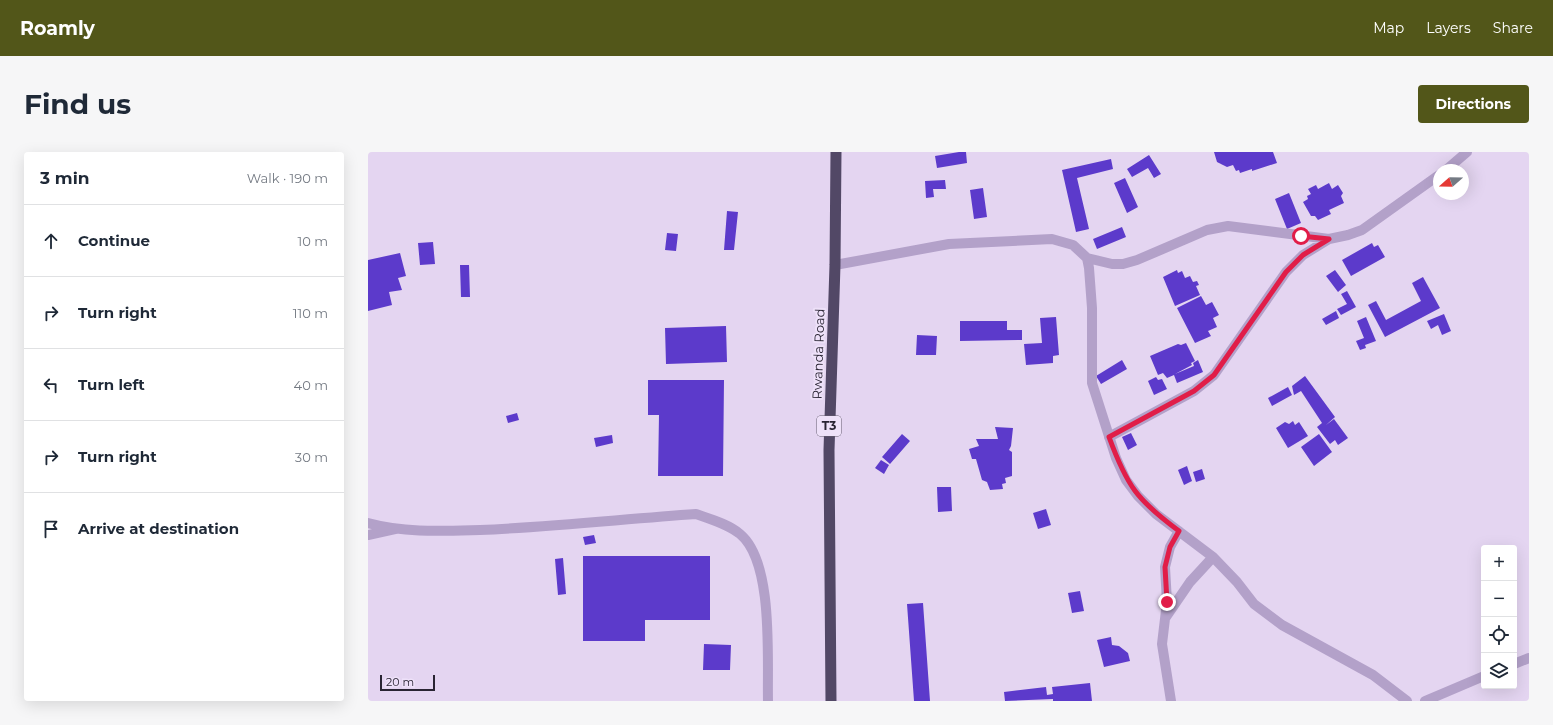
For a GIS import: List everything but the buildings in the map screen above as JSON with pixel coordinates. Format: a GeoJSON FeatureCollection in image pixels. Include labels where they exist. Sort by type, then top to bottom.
{"type":"FeatureCollection","features":[{"type":"Feature","properties":{"kind":"highway","name":"Rwanda Road"},"geometry":{"type":"LineString","coordinates":[[831,701],[829,450],[835,265],[836,152]]}},
{"type":"Feature","properties":{"kind":"street"},"geometry":{"type":"LineString","coordinates":[[1453,164],[1467,152]]}},
{"type":"Feature","properties":{"kind":"street"},"geometry":{"type":"LineString","coordinates":[[835,265],[949,244],[1052,239],[1073,245],[1087,258],[1112,264],[1123,264],[1137,260],[1206,230],[1228,226],[1329,239],[1362,230],[1433,179]]}},
{"type":"Feature","properties":{"kind":"street"},"geometry":{"type":"LineString","coordinates":[[1109,437],[1194,391],[1214,375],[1286,272],[1303,255],[1329,239]]}},
{"type":"Feature","properties":{"kind":"street"},"geometry":{"type":"LineString","coordinates":[[1087,258],[1092,308],[1092,383],[1109,437],[1126,480],[1138,496],[1156,514],[1213,557],[1237,582],[1254,604],[1282,625],[1373,675],[1407,701]]}},
{"type":"Feature","properties":{"kind":"street"},"geometry":{"type":"LineString","coordinates":[[368,523],[395,529],[426,531],[538,528],[696,514],[720,523],[740,534],[752,547],[758,560],[765,594],[768,701]]}},
{"type":"Feature","properties":{"kind":"street"},"geometry":{"type":"LineString","coordinates":[[368,535],[395,529]]}},
{"type":"Feature","properties":{"kind":"street"},"geometry":{"type":"LineString","coordinates":[[1171,701],[1162,644],[1167,591],[1165,567],[1170,547],[1179,531]]}},
{"type":"Feature","properties":{"kind":"street"},"geometry":{"type":"LineString","coordinates":[[1165,619],[1190,582],[1213,557]]}},
{"type":"Feature","properties":{"kind":"street"},"geometry":{"type":"LineString","coordinates":[[1517,663],[1529,658]]}},
{"type":"Feature","properties":{"kind":"street"},"geometry":{"type":"LineString","coordinates":[[1425,701],[1481,677]]}},
{"type":"Feature","properties":{"kind":"route"},"geometry":{"type":"LineString","coordinates":[[1167,602],[1165,567],[1170,547],[1179,531],[1156,514],[1138,496],[1126,480],[1116,458],[1109,437],[1194,391],[1214,375],[1230,354],[1274,286],[1303,255],[1329,239],[1301,236]]}}]}
